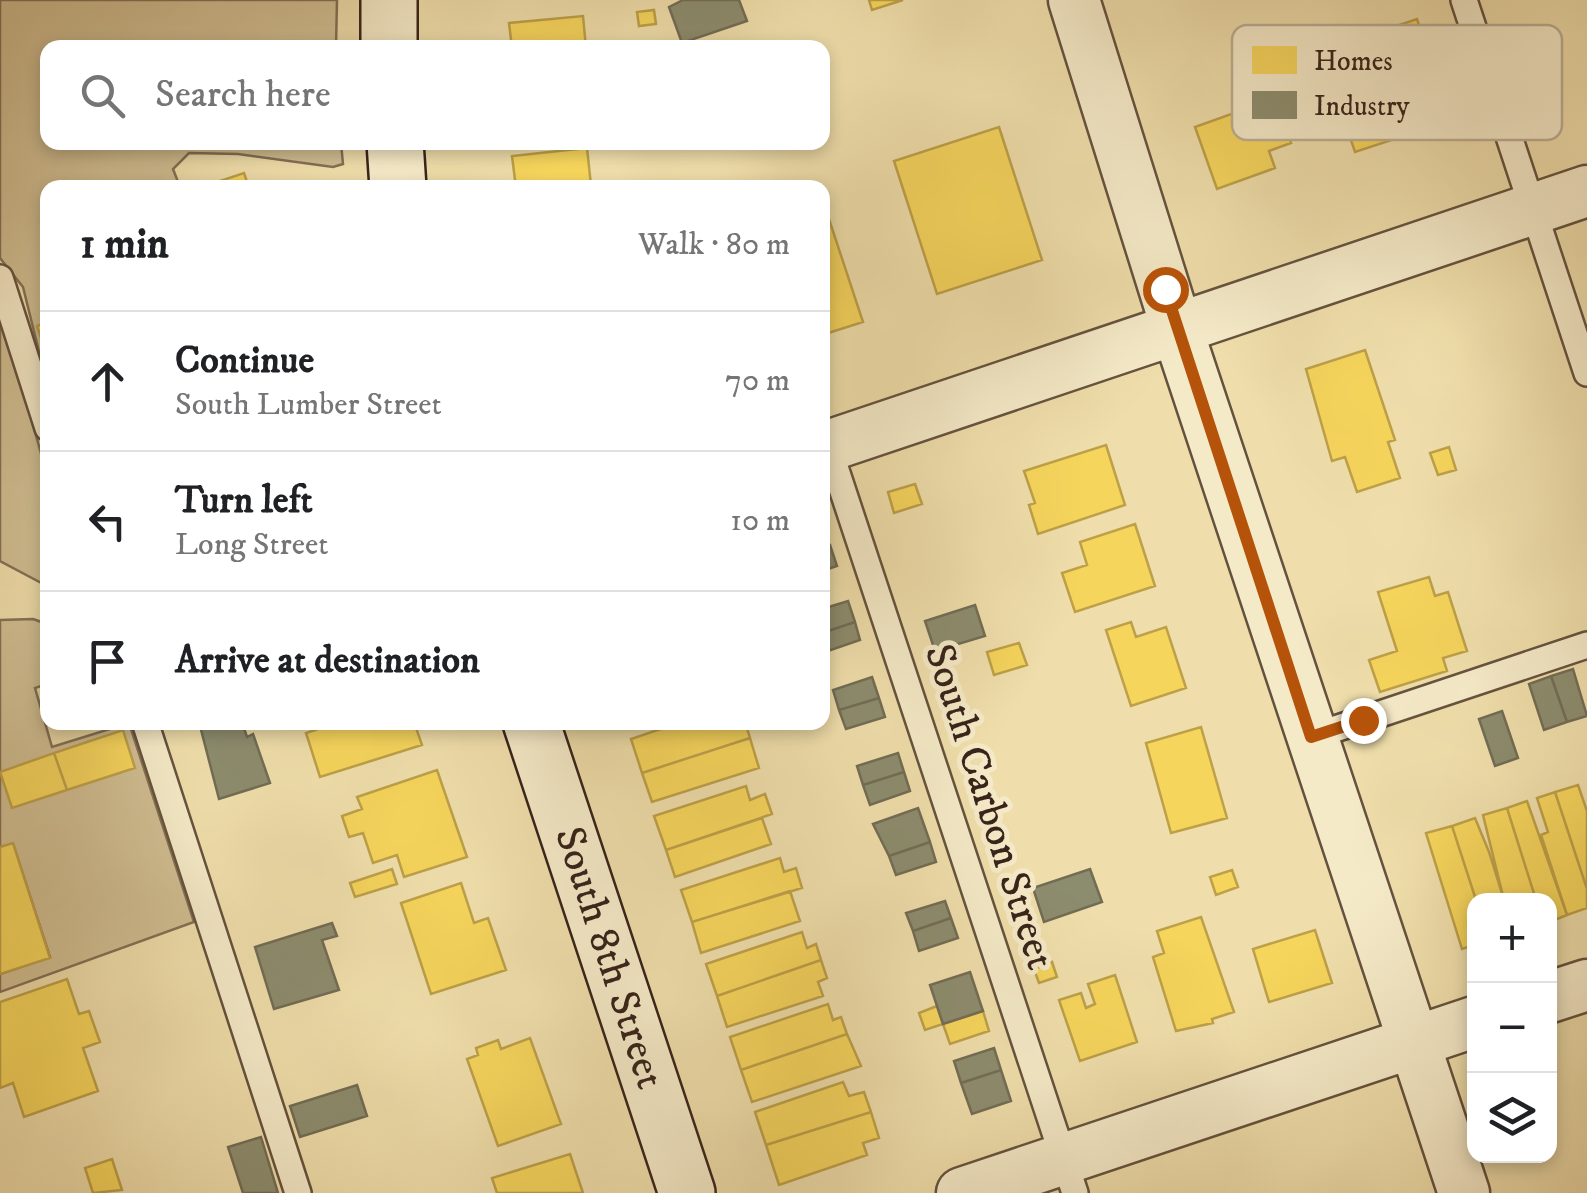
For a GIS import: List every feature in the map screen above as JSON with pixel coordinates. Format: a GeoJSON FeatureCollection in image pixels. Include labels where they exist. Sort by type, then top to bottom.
{"type":"FeatureCollection","features":[{"type":"Feature","properties":{"kind":"main road"},"geometry":{"type":"LineString","coordinates":[[389,0],[389,40]]}},
{"type":"Feature","properties":{"kind":"main road"},"geometry":{"type":"LineString","coordinates":[[396,150],[397,180]]}},
{"type":"Feature","properties":{"kind":"main road","name":"South 8th Street"},"geometry":{"type":"LineString","coordinates":[[534,730],[688,1193]]}},
{"type":"Feature","properties":{"kind":"street"},"geometry":{"type":"LineString","coordinates":[[1074,0],[1177,329],[1464,1193]]}},
{"type":"Feature","properties":{"kind":"street"},"geometry":{"type":"LineString","coordinates":[[830,445],[1587,192]]}},
{"type":"Feature","properties":{"kind":"street"},"geometry":{"type":"LineString","coordinates":[[1557,996],[1587,985]]}},
{"type":"Feature","properties":{"kind":"street"},"geometry":{"type":"LineString","coordinates":[[962,1193],[1069,1176],[1467,1024]]}},
{"type":"Feature","properties":{"kind":"lane"},"geometry":{"type":"LineString","coordinates":[[1464,0],[1472,25]]}},
{"type":"Feature","properties":{"kind":"lane"},"geometry":{"type":"LineString","coordinates":[[1510,140],[1587,373]]}},
{"type":"Feature","properties":{"kind":"lane"},"geometry":{"type":"LineString","coordinates":[[0,278],[40,403]]}},
{"type":"Feature","properties":{"kind":"lane","name":"South Carbon Street"},"geometry":{"type":"LineString","coordinates":[[830,462],[1069,1176]]}},
{"type":"Feature","properties":{"kind":"lane"},"geometry":{"type":"LineString","coordinates":[[1311,737],[1587,645]]}},
{"type":"Feature","properties":{"kind":"lane"},"geometry":{"type":"LineString","coordinates":[[148,730],[298,1193]]}},
{"type":"Feature","properties":{"kind":"shaded area"},"geometry":{"type":"Polygon","coordinates":[[[0,0],[337,0],[336,40],[40,40],[40,150],[342,150],[343,164],[333,167],[238,154],[189,153],[173,169],[177,180],[40,180],[40,356],[23,287],[0,258],[0,0]]]}},
{"type":"Feature","properties":{"kind":"shaded area"},"geometry":{"type":"Polygon","coordinates":[[[0,306],[40,450],[40,582],[0,561],[0,306]]]}},
{"type":"Feature","properties":{"kind":"shaded area"},"geometry":{"type":"Polygon","coordinates":[[[0,620],[40,622],[40,686],[35,688],[40,730],[47,730],[52,747],[107,730],[131,730],[194,922],[0,992],[0,974],[50,957],[13,844],[0,847],[0,620]]]}},
{"type":"Feature","properties":{"kind":"building: Homes"},"geometry":{"type":"Polygon","coordinates":[[[869,0],[903,0],[872,10],[869,0]]]}},
{"type":"Feature","properties":{"kind":"building: Homes"},"geometry":{"type":"Polygon","coordinates":[[[654,10],[656,24],[639,26],[637,12],[654,10]]]}},
{"type":"Feature","properties":{"kind":"building: Homes"},"geometry":{"type":"Polygon","coordinates":[[[583,16],[585,40],[511,40],[509,23],[583,16]]]}},
{"type":"Feature","properties":{"kind":"building: Homes"},"geometry":{"type":"Polygon","coordinates":[[[1232,114],[1232,140],[1291,143],[1269,151],[1275,168],[1217,189],[1195,127],[1232,114]]]}},
{"type":"Feature","properties":{"kind":"building: Homes"},"geometry":{"type":"Polygon","coordinates":[[[999,127],[1042,260],[937,294],[894,161],[999,127]]]}},
{"type":"Feature","properties":{"kind":"building: Homes"},"geometry":{"type":"Polygon","coordinates":[[[1351,140],[1392,140],[1355,152],[1351,140]]]}},
{"type":"Feature","properties":{"kind":"building: Homes"},"geometry":{"type":"Polygon","coordinates":[[[587,150],[590,180],[515,180],[512,156],[587,150]]]}},
{"type":"Feature","properties":{"kind":"building: Homes"},"geometry":{"type":"Polygon","coordinates":[[[244,173],[246,180],[223,180],[244,173]]]}},
{"type":"Feature","properties":{"kind":"building: Homes"},"geometry":{"type":"Polygon","coordinates":[[[830,222],[863,322],[830,332],[830,222]]]}},
{"type":"Feature","properties":{"kind":"building: Homes"},"geometry":{"type":"Polygon","coordinates":[[[1365,350],[1395,440],[1388,442],[1400,478],[1357,492],[1345,457],[1332,461],[1306,369],[1365,350]]]}},
{"type":"Feature","properties":{"kind":"building: Homes"},"geometry":{"type":"Polygon","coordinates":[[[1106,445],[1125,505],[1038,534],[1029,505],[1035,503],[1024,471],[1106,445]]]}},
{"type":"Feature","properties":{"kind":"building: Homes"},"geometry":{"type":"Polygon","coordinates":[[[1449,447],[1456,470],[1438,475],[1430,453],[1449,447]]]}},
{"type":"Feature","properties":{"kind":"building: Homes"},"geometry":{"type":"Polygon","coordinates":[[[915,484],[922,504],[894,513],[888,492],[915,484]]]}},
{"type":"Feature","properties":{"kind":"building: Homes"},"geometry":{"type":"Polygon","coordinates":[[[1135,524],[1155,586],[1075,612],[1062,573],[1087,565],[1080,542],[1135,524]]]}},
{"type":"Feature","properties":{"kind":"building: Homes"},"geometry":{"type":"Polygon","coordinates":[[[1429,577],[1435,596],[1448,592],[1467,651],[1443,658],[1447,671],[1380,692],[1369,660],[1397,651],[1378,592],[1429,577]]]}},
{"type":"Feature","properties":{"kind":"building: Homes"},"geometry":{"type":"Polygon","coordinates":[[[1131,622],[1136,637],[1166,627],[1186,688],[1131,706],[1106,630],[1131,622]]]}},
{"type":"Feature","properties":{"kind":"building: Homes"},"geometry":{"type":"Polygon","coordinates":[[[1019,643],[1027,665],[994,675],[987,652],[1019,643]]]}},
{"type":"Feature","properties":{"kind":"building: Homes"},"geometry":{"type":"Polygon","coordinates":[[[1201,727],[1227,818],[1171,833],[1146,743],[1201,727]]]}},
{"type":"Feature","properties":{"kind":"building: Homes"},"geometry":{"type":"Polygon","coordinates":[[[123,730],[135,768],[67,790],[54,753],[123,730]]]}},
{"type":"Feature","properties":{"kind":"building: Homes"},"geometry":{"type":"Polygon","coordinates":[[[417,730],[422,745],[320,777],[306,733],[417,730]]]}},
{"type":"Feature","properties":{"kind":"building: Homes"},"geometry":{"type":"Polygon","coordinates":[[[657,730],[748,730],[750,738],[642,773],[631,739],[657,730]]]}},
{"type":"Feature","properties":{"kind":"building: Homes"},"geometry":{"type":"Polygon","coordinates":[[[750,738],[759,768],[652,802],[642,773],[750,738]]]}},
{"type":"Feature","properties":{"kind":"building: Homes"},"geometry":{"type":"Polygon","coordinates":[[[54,753],[67,790],[12,808],[0,772],[54,753]]]}},
{"type":"Feature","properties":{"kind":"building: Homes"},"geometry":{"type":"Polygon","coordinates":[[[437,770],[467,857],[404,877],[397,855],[373,863],[363,833],[349,837],[342,816],[362,809],[357,797],[437,770]]]}},
{"type":"Feature","properties":{"kind":"building: Homes"},"geometry":{"type":"Polygon","coordinates":[[[1578,785],[1587,811],[1587,889],[1555,792],[1578,785]]]}},
{"type":"Feature","properties":{"kind":"building: Homes"},"geometry":{"type":"Polygon","coordinates":[[[746,786],[750,800],[765,794],[772,814],[666,850],[654,816],[746,786]]]}},
{"type":"Feature","properties":{"kind":"building: Homes"},"geometry":{"type":"Polygon","coordinates":[[[1555,792],[1587,889],[1587,908],[1567,915],[1541,835],[1548,832],[1537,798],[1555,792]]]}},
{"type":"Feature","properties":{"kind":"building: Homes"},"geometry":{"type":"Polygon","coordinates":[[[1527,801],[1567,915],[1557,919],[1557,893],[1534,893],[1507,808],[1527,801]]]}},
{"type":"Feature","properties":{"kind":"building: Homes"},"geometry":{"type":"Polygon","coordinates":[[[1507,808],[1534,893],[1502,893],[1483,815],[1507,808]]]}},
{"type":"Feature","properties":{"kind":"building: Homes"},"geometry":{"type":"Polygon","coordinates":[[[762,818],[771,844],[675,877],[666,850],[762,818]]]}},
{"type":"Feature","properties":{"kind":"building: Homes"},"geometry":{"type":"Polygon","coordinates":[[[1475,818],[1502,893],[1474,893],[1452,826],[1475,818]]]}},
{"type":"Feature","properties":{"kind":"building: Homes"},"geometry":{"type":"Polygon","coordinates":[[[1452,826],[1474,893],[1467,893],[1467,947],[1462,949],[1426,833],[1452,826]]]}},
{"type":"Feature","properties":{"kind":"building: Homes"},"geometry":{"type":"Polygon","coordinates":[[[13,843],[50,958],[0,974],[0,847],[13,843]]]}},
{"type":"Feature","properties":{"kind":"building: Homes"},"geometry":{"type":"Polygon","coordinates":[[[780,858],[784,872],[796,868],[802,888],[692,922],[681,890],[780,858]]]}},
{"type":"Feature","properties":{"kind":"building: Homes"},"geometry":{"type":"Polygon","coordinates":[[[392,869],[397,884],[355,897],[350,883],[392,869]]]}},
{"type":"Feature","properties":{"kind":"building: Homes"},"geometry":{"type":"Polygon","coordinates":[[[1232,870],[1238,887],[1216,895],[1210,877],[1232,870]]]}},
{"type":"Feature","properties":{"kind":"building: Homes"},"geometry":{"type":"Polygon","coordinates":[[[461,883],[474,923],[488,918],[506,970],[431,994],[401,903],[461,883]]]}},
{"type":"Feature","properties":{"kind":"building: Homes"},"geometry":{"type":"Polygon","coordinates":[[[790,891],[800,921],[701,953],[692,922],[790,891]]]}},
{"type":"Feature","properties":{"kind":"building: Homes"},"geometry":{"type":"Polygon","coordinates":[[[1201,917],[1234,1012],[1212,1019],[1213,1023],[1176,1031],[1153,957],[1164,953],[1157,931],[1201,917]]]}},
{"type":"Feature","properties":{"kind":"building: Homes"},"geometry":{"type":"Polygon","coordinates":[[[1315,930],[1332,983],[1269,1002],[1253,949],[1315,930]]]}},
{"type":"Feature","properties":{"kind":"building: Homes"},"geometry":{"type":"Polygon","coordinates":[[[802,932],[807,948],[816,944],[821,960],[717,996],[706,964],[802,932]]]}},
{"type":"Feature","properties":{"kind":"building: Homes"},"geometry":{"type":"Polygon","coordinates":[[[821,960],[827,978],[818,982],[823,996],[727,1027],[717,996],[821,960]]]}},
{"type":"Feature","properties":{"kind":"building: Homes"},"geometry":{"type":"Polygon","coordinates":[[[1052,962],[1057,977],[1039,983],[1034,969],[1052,962]]]}},
{"type":"Feature","properties":{"kind":"building: Homes"},"geometry":{"type":"Polygon","coordinates":[[[1115,975],[1137,1042],[1080,1061],[1059,1000],[1081,993],[1086,1008],[1095,1004],[1088,984],[1115,975]]]}},
{"type":"Feature","properties":{"kind":"building: Homes"},"geometry":{"type":"Polygon","coordinates":[[[67,979],[79,1014],[89,1011],[100,1042],[83,1048],[98,1091],[24,1117],[13,1083],[0,1088],[0,1002],[67,979]]]}},
{"type":"Feature","properties":{"kind":"building: Homes"},"geometry":{"type":"Polygon","coordinates":[[[828,1004],[833,1020],[841,1017],[847,1034],[741,1070],[730,1037],[828,1004]]]}},
{"type":"Feature","properties":{"kind":"building: Homes"},"geometry":{"type":"Polygon","coordinates":[[[937,1006],[943,1024],[925,1030],[919,1013],[937,1006]]]}},
{"type":"Feature","properties":{"kind":"building: Homes"},"geometry":{"type":"Polygon","coordinates":[[[983,1011],[989,1031],[950,1044],[943,1024],[983,1011]]]}},
{"type":"Feature","properties":{"kind":"building: Homes"},"geometry":{"type":"Polygon","coordinates":[[[847,1034],[861,1066],[752,1102],[741,1070],[847,1034]]]}},
{"type":"Feature","properties":{"kind":"building: Homes"},"geometry":{"type":"Polygon","coordinates":[[[530,1038],[561,1124],[498,1146],[467,1059],[478,1055],[476,1048],[498,1040],[501,1049],[530,1038]]]}},
{"type":"Feature","properties":{"kind":"building: Homes"},"geometry":{"type":"Polygon","coordinates":[[[843,1082],[849,1096],[864,1092],[871,1112],[766,1145],[755,1112],[843,1082]]]}},
{"type":"Feature","properties":{"kind":"building: Homes"},"geometry":{"type":"Polygon","coordinates":[[[871,1112],[879,1138],[863,1143],[867,1155],[779,1185],[766,1145],[871,1112]]]}},
{"type":"Feature","properties":{"kind":"building: Homes"},"geometry":{"type":"Polygon","coordinates":[[[570,1154],[583,1193],[497,1193],[492,1178],[570,1154]]]}},
{"type":"Feature","properties":{"kind":"building: Homes"},"geometry":{"type":"Polygon","coordinates":[[[112,1159],[122,1190],[93,1193],[85,1168],[112,1159]]]}},
{"type":"Feature","properties":{"kind":"building: Industry"},"geometry":{"type":"Polygon","coordinates":[[[683,0],[739,0],[747,21],[681,40],[669,7],[683,0]]]}},
{"type":"Feature","properties":{"kind":"building: Industry"},"geometry":{"type":"Polygon","coordinates":[[[830,545],[837,566],[830,568],[830,545]]]}},
{"type":"Feature","properties":{"kind":"building: Industry"},"geometry":{"type":"Polygon","coordinates":[[[848,601],[855,622],[830,630],[830,607],[848,601]]]}},
{"type":"Feature","properties":{"kind":"building: Industry"},"geometry":{"type":"Polygon","coordinates":[[[975,605],[985,636],[935,651],[925,621],[975,605]]]}},
{"type":"Feature","properties":{"kind":"building: Industry"},"geometry":{"type":"Polygon","coordinates":[[[855,622],[860,640],[830,650],[830,630],[855,622]]]}},
{"type":"Feature","properties":{"kind":"building: Industry"},"geometry":{"type":"Polygon","coordinates":[[[1573,669],[1587,716],[1567,722],[1551,676],[1573,669]]]}},
{"type":"Feature","properties":{"kind":"building: Industry"},"geometry":{"type":"Polygon","coordinates":[[[1551,676],[1567,722],[1544,730],[1529,684],[1551,676]]]}},
{"type":"Feature","properties":{"kind":"building: Industry"},"geometry":{"type":"Polygon","coordinates":[[[872,677],[879,698],[839,710],[833,690],[872,677]]]}},
{"type":"Feature","properties":{"kind":"building: Industry"},"geometry":{"type":"Polygon","coordinates":[[[879,698],[885,717],[846,729],[839,710],[879,698]]]}},
{"type":"Feature","properties":{"kind":"building: Industry"},"geometry":{"type":"Polygon","coordinates":[[[1502,711],[1518,758],[1495,766],[1479,719],[1502,711]]]}},
{"type":"Feature","properties":{"kind":"building: Industry"},"geometry":{"type":"Polygon","coordinates":[[[201,730],[245,730],[247,737],[253,734],[270,783],[219,799],[201,730]]]}},
{"type":"Feature","properties":{"kind":"building: Industry"},"geometry":{"type":"Polygon","coordinates":[[[898,753],[904,772],[863,785],[857,766],[898,753]]]}},
{"type":"Feature","properties":{"kind":"building: Industry"},"geometry":{"type":"Polygon","coordinates":[[[904,772],[910,791],[870,805],[863,785],[904,772]]]}},
{"type":"Feature","properties":{"kind":"building: Industry"},"geometry":{"type":"Polygon","coordinates":[[[918,808],[930,842],[889,856],[873,824],[918,808]]]}},
{"type":"Feature","properties":{"kind":"building: Industry"},"geometry":{"type":"Polygon","coordinates":[[[930,842],[936,862],[896,875],[889,856],[930,842]]]}},
{"type":"Feature","properties":{"kind":"building: Industry"},"geometry":{"type":"Polygon","coordinates":[[[1090,869],[1102,902],[1044,922],[1033,888],[1090,869]]]}},
{"type":"Feature","properties":{"kind":"building: Industry"},"geometry":{"type":"Polygon","coordinates":[[[945,901],[951,918],[913,931],[906,913],[945,901]]]}},
{"type":"Feature","properties":{"kind":"building: Industry"},"geometry":{"type":"Polygon","coordinates":[[[951,918],[958,938],[919,951],[913,931],[951,918]]]}},
{"type":"Feature","properties":{"kind":"building: Industry"},"geometry":{"type":"Polygon","coordinates":[[[332,923],[337,936],[322,940],[339,990],[274,1009],[255,947],[332,923]]]}},
{"type":"Feature","properties":{"kind":"building: Industry"},"geometry":{"type":"Polygon","coordinates":[[[970,972],[983,1011],[943,1024],[930,985],[970,972]]]}},
{"type":"Feature","properties":{"kind":"building: Industry"},"geometry":{"type":"Polygon","coordinates":[[[994,1048],[1001,1070],[961,1083],[954,1061],[994,1048]]]}},
{"type":"Feature","properties":{"kind":"building: Industry"},"geometry":{"type":"Polygon","coordinates":[[[1001,1070],[1011,1101],[972,1114],[961,1083],[1001,1070]]]}},
{"type":"Feature","properties":{"kind":"building: Industry"},"geometry":{"type":"Polygon","coordinates":[[[357,1085],[367,1116],[300,1137],[290,1106],[357,1085]]]}},
{"type":"Feature","properties":{"kind":"building: Industry"},"geometry":{"type":"Polygon","coordinates":[[[261,1137],[278,1193],[243,1193],[228,1147],[261,1137]]]}},
{"type":"Feature","properties":{"kind":"route"},"geometry":{"type":"LineString","coordinates":[[1165,289],[1311,737],[1363,720]]}}]}
